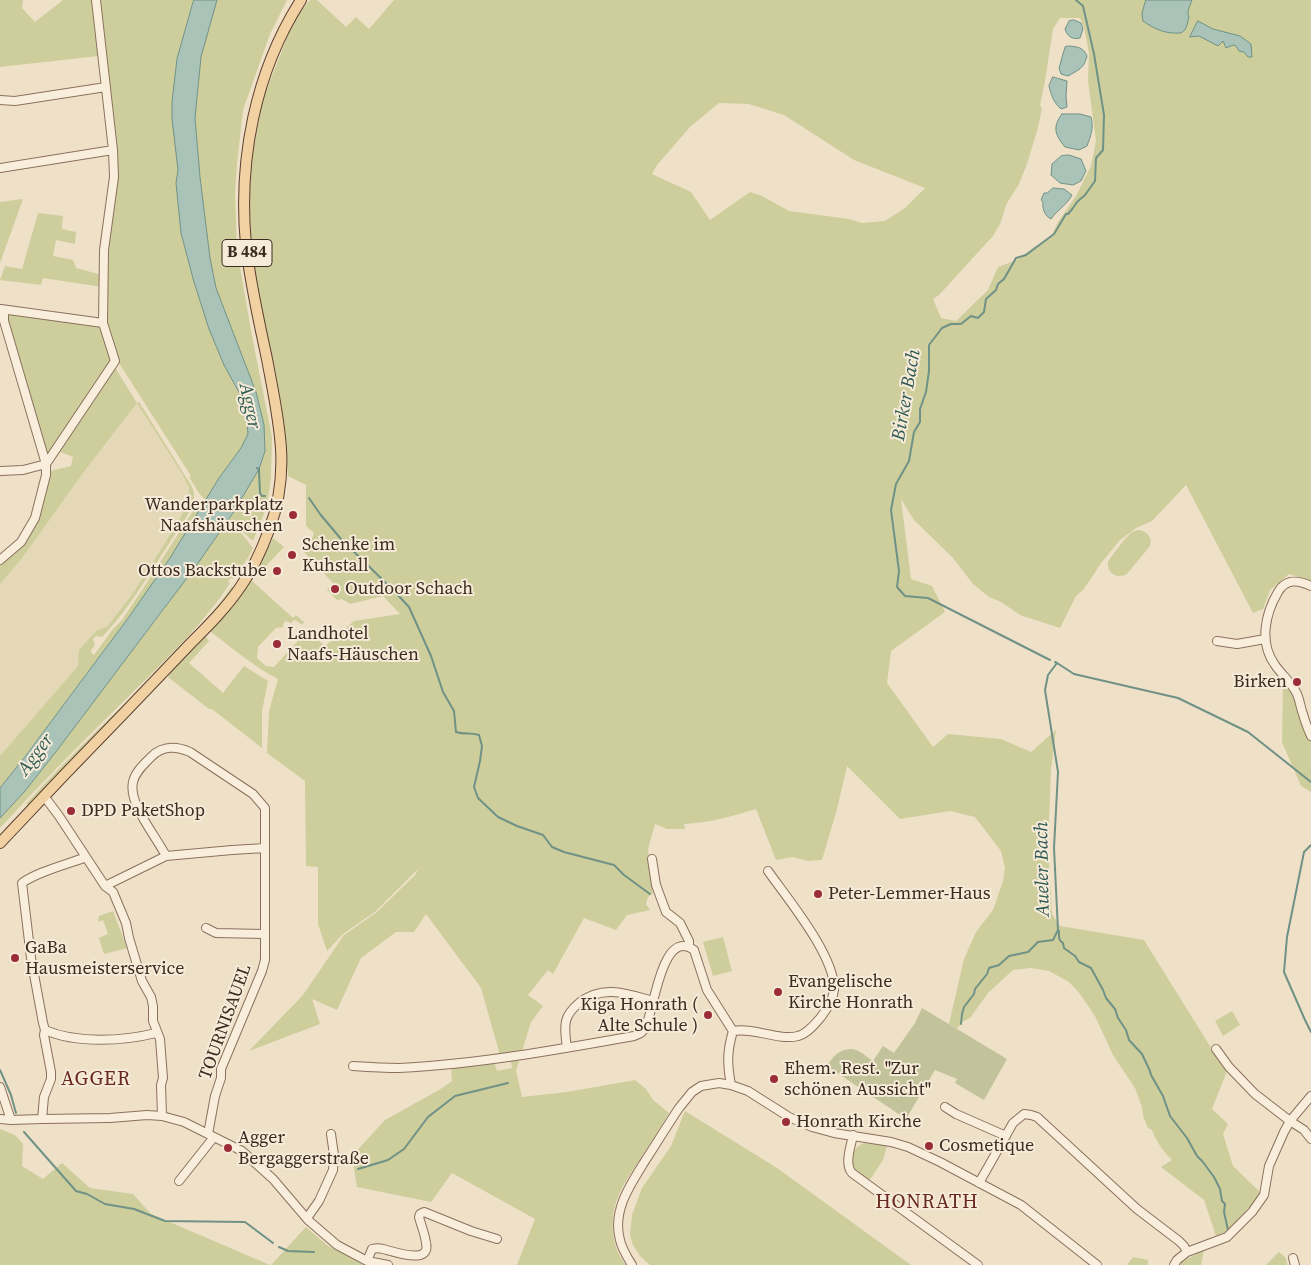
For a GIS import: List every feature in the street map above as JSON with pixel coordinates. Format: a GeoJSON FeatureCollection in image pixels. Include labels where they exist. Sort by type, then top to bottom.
{"type":"FeatureCollection","features":[{"type":"Feature","properties":{"kind":"main road","name":"B 484"},"geometry":{"type":"LineString","coordinates":[[0,843],[224,608],[250,572],[270,529],[278,497],[283,458],[246,247],[245,173],[249,138],[265,75],[277,44],[301,0]]}},
{"type":"Feature","properties":{"kind":"street"},"geometry":{"type":"LineString","coordinates":[[0,471],[23,470],[46,464],[115,361],[103,323],[104,250],[114,177],[113,150],[96,0]]}},
{"type":"Feature","properties":{"kind":"street"},"geometry":{"type":"LineString","coordinates":[[0,100],[15,101],[106,87]]}},
{"type":"Feature","properties":{"kind":"street"},"geometry":{"type":"LineString","coordinates":[[0,168],[113,150]]}},
{"type":"Feature","properties":{"kind":"street"},"geometry":{"type":"LineString","coordinates":[[0,560],[21,542],[35,518],[46,475],[46,464],[2,310],[103,323]]}},
{"type":"Feature","properties":{"kind":"street"},"geometry":{"type":"LineString","coordinates":[[1311,586],[1298,581],[1290,581],[1281,587],[1268,612],[1265,630],[1269,654],[1274,665],[1288,679],[1298,695],[1311,736]]}},
{"type":"Feature","properties":{"kind":"street"},"geometry":{"type":"LineString","coordinates":[[1217,641],[1237,644],[1265,639]]}},
{"type":"Feature","properties":{"kind":"street","name":"TOURNISAUEL"},"geometry":{"type":"LineString","coordinates":[[166,856],[132,795],[135,776],[152,755],[159,750],[174,747],[190,752],[253,794],[265,808],[265,960],[221,1069],[210,1135]]}},
{"type":"Feature","properties":{"kind":"street"},"geometry":{"type":"LineString","coordinates":[[44,796],[105,886],[112,892],[126,923],[142,981],[151,997],[153,1021],[160,1039],[163,1078],[161,1085],[162,1116]]}},
{"type":"Feature","properties":{"kind":"street"},"geometry":{"type":"LineString","coordinates":[[105,886],[166,856],[265,848]]}},
{"type":"Feature","properties":{"kind":"street"},"geometry":{"type":"LineString","coordinates":[[42,1119],[44,1097],[51,1080],[51,1072],[31,958],[22,884],[27,880],[86,858]]}},
{"type":"Feature","properties":{"kind":"street"},"geometry":{"type":"LineString","coordinates":[[652,860],[656,884],[666,912],[680,922],[689,940],[688,946]]}},
{"type":"Feature","properties":{"kind":"street"},"geometry":{"type":"LineString","coordinates":[[734,1032],[744,1030],[800,1036],[820,1018],[828,1007],[833,994],[834,987],[828,965],[812,931],[768,871]]}},
{"type":"Feature","properties":{"kind":"street"},"geometry":{"type":"LineString","coordinates":[[206,928],[216,933],[265,934]]}},
{"type":"Feature","properties":{"kind":"street"},"geometry":{"type":"LineString","coordinates":[[353,1066],[397,1068],[489,1059],[634,1036],[641,1033],[647,1022],[669,955],[674,949],[682,945],[694,950],[707,990],[734,1032]]}},
{"type":"Feature","properties":{"kind":"street"},"geometry":{"type":"LineString","coordinates":[[567,1048],[566,1021],[569,1013],[587,997],[612,991],[653,1001]]}},
{"type":"Feature","properties":{"kind":"street"},"geometry":{"type":"LineString","coordinates":[[45,1030],[58,1036],[96,1040],[120,1040],[156,1032]]}},
{"type":"Feature","properties":{"kind":"street"},"geometry":{"type":"LineString","coordinates":[[730,1085],[727,1064],[729,1046],[734,1032]]}},
{"type":"Feature","properties":{"kind":"street"},"geometry":{"type":"LineString","coordinates":[[1216,1049],[1229,1067],[1255,1094],[1304,1130],[1311,1139]]}},
{"type":"Feature","properties":{"kind":"street"},"geometry":{"type":"LineString","coordinates":[[632,1265],[619,1240],[618,1219],[628,1189],[678,1108],[692,1092],[710,1083],[730,1085],[748,1091],[792,1119],[812,1127],[834,1133],[891,1142],[924,1154],[1021,1205],[1097,1265]]}},
{"type":"Feature","properties":{"kind":"street"},"geometry":{"type":"LineString","coordinates":[[0,1087],[11,1120]]}},
{"type":"Feature","properties":{"kind":"street"},"geometry":{"type":"LineString","coordinates":[[1174,1265],[1187,1252],[1227,1237],[1252,1212],[1264,1195],[1269,1166],[1290,1121],[1311,1096]]}},
{"type":"Feature","properties":{"kind":"street"},"geometry":{"type":"LineString","coordinates":[[945,1107],[956,1114],[1006,1136]]}},
{"type":"Feature","properties":{"kind":"street"},"geometry":{"type":"LineString","coordinates":[[0,1120],[110,1118],[147,1114],[184,1122],[242,1151],[273,1179],[307,1218],[337,1245],[367,1261],[388,1265]]}},
{"type":"Feature","properties":{"kind":"street"},"geometry":{"type":"LineString","coordinates":[[979,1183],[1013,1123],[1024,1114],[1031,1115],[1037,1117],[1136,1209],[1179,1241],[1187,1252]]}},
{"type":"Feature","properties":{"kind":"street"},"geometry":{"type":"LineString","coordinates":[[307,1218],[319,1201],[333,1170],[334,1154],[331,1134]]}},
{"type":"Feature","properties":{"kind":"street"},"geometry":{"type":"LineString","coordinates":[[179,1181],[210,1135]]}},
{"type":"Feature","properties":{"kind":"street"},"geometry":{"type":"LineString","coordinates":[[853,1135],[848,1164],[849,1170],[978,1265]]}},
{"type":"Feature","properties":{"kind":"street"},"geometry":{"type":"LineString","coordinates":[[367,1261],[372,1249],[378,1248],[403,1258],[414,1260],[423,1258],[427,1248],[419,1217],[424,1212],[497,1239]]}},
{"type":"Feature","properties":{"kind":"shaded area"},"geometry":{"type":"Polygon","coordinates":[[[137,403],[189,487],[187,506],[131,596],[107,628],[96,631],[78,666],[0,756],[0,584],[23,557],[83,473],[137,403]]]}},
{"type":"Feature","properties":{"kind":"green space"},"geometry":{"type":"Polygon","coordinates":[[[0,0],[23,0],[22,8],[35,22],[63,0],[92,0],[99,56],[0,67],[0,0]]]}},
{"type":"Feature","properties":{"kind":"green space"},"geometry":{"type":"Polygon","coordinates":[[[99,0],[194,0],[177,59],[172,112],[178,170],[176,183],[181,233],[209,329],[224,365],[240,394],[248,434],[241,448],[219,478],[206,501],[199,493],[189,477],[191,476],[117,360],[107,326],[106,252],[116,187],[99,0]]]}},
{"type":"Feature","properties":{"kind":"green space"},"geometry":{"type":"Polygon","coordinates":[[[217,0],[287,0],[270,34],[243,110],[235,193],[237,250],[272,437],[271,477],[267,506],[253,541],[229,520],[243,496],[264,425],[256,392],[216,288],[210,258],[195,118],[201,57],[217,0]]]}},
{"type":"Feature","properties":{"kind":"green space"},"geometry":{"type":"Polygon","coordinates":[[[310,0],[317,0],[346,27],[356,17],[369,29],[394,0],[1311,0],[1311,581],[1289,574],[1270,590],[1263,609],[1253,613],[1186,485],[1152,521],[1136,528],[1120,540],[1101,563],[1083,590],[1076,596],[1060,628],[1020,615],[1001,602],[989,597],[973,584],[953,558],[914,520],[901,499],[911,579],[932,586],[945,612],[891,651],[887,683],[933,747],[948,734],[1001,739],[1031,752],[1056,730],[1051,770],[1048,847],[1052,914],[1060,926],[1144,940],[1227,1071],[1212,1109],[1228,1124],[1223,1134],[1233,1166],[1261,1193],[1251,1208],[1249,1207],[1229,1230],[1216,1236],[1204,1200],[1161,1167],[1172,1160],[1160,1146],[1152,1130],[1148,1128],[1135,1088],[1113,1055],[1095,1016],[1069,982],[1049,971],[1031,968],[1013,970],[988,993],[970,1018],[962,1022],[957,1029],[949,1024],[964,959],[976,932],[993,910],[1003,881],[1005,868],[1001,851],[975,817],[950,811],[900,819],[847,766],[822,860],[808,861],[792,857],[776,860],[756,809],[712,821],[684,824],[685,829],[667,829],[655,824],[648,849],[653,893],[648,897],[646,904],[650,910],[627,915],[616,930],[584,918],[553,974],[548,970],[528,995],[543,1006],[531,1022],[516,1071],[522,1097],[567,1092],[635,1080],[646,1089],[653,1100],[669,1113],[625,1183],[615,1206],[613,1229],[615,1245],[626,1265],[517,1265],[535,1219],[452,1173],[431,1202],[357,1187],[352,1156],[385,1120],[452,1081],[451,1067],[494,1061],[497,1071],[512,1068],[510,1054],[500,1055],[481,988],[426,914],[414,932],[396,932],[361,958],[337,1010],[312,999],[320,1024],[249,1051],[303,995],[344,935],[377,912],[415,875],[419,868],[376,911],[343,934],[327,951],[318,924],[318,867],[306,866],[305,781],[267,753],[269,711],[278,679],[251,663],[210,631],[250,579],[293,618],[296,615],[305,623],[301,624],[294,620],[291,623],[286,621],[283,627],[276,628],[258,647],[257,658],[266,666],[274,667],[307,631],[325,646],[354,621],[400,614],[383,596],[350,604],[342,599],[337,600],[327,590],[333,583],[303,551],[310,544],[314,533],[306,526],[306,485],[288,476],[280,409],[250,244],[250,168],[263,99],[290,30],[300,11],[310,0]],[[1060,18],[1053,29],[1040,105],[1042,109],[1027,164],[993,236],[939,295],[933,299],[941,318],[956,321],[988,290],[998,267],[1017,260],[1051,237],[1058,222],[1076,196],[1091,166],[1096,141],[1088,81],[1089,53],[1084,27],[1080,18],[1060,18]],[[719,103],[690,127],[657,165],[652,174],[691,192],[710,220],[750,192],[762,196],[789,211],[849,219],[862,223],[885,221],[905,208],[925,188],[854,160],[784,115],[749,104],[719,103]]]}},
{"type":"Feature","properties":{"kind":"green space"},"geometry":{"type":"Polygon","coordinates":[[[23,199],[0,263],[0,202],[23,199]]]}},
{"type":"Feature","properties":{"kind":"green space"},"geometry":{"type":"Polygon","coordinates":[[[38,213],[63,216],[62,229],[76,232],[75,244],[56,240],[53,256],[73,260],[76,268],[102,275],[102,287],[43,278],[41,285],[0,280],[5,266],[22,269],[38,213]]]}},
{"type":"Feature","properties":{"kind":"green space"},"geometry":{"type":"Polygon","coordinates":[[[12,314],[101,325],[111,363],[50,454],[45,453],[6,321],[7,316],[12,314]]]}},
{"type":"Feature","properties":{"kind":"green space"},"geometry":{"type":"Polygon","coordinates":[[[114,366],[137,403],[83,473],[23,557],[0,584],[0,563],[21,545],[49,474],[51,471],[71,466],[73,457],[58,451],[114,366]]]}},
{"type":"Feature","properties":{"kind":"green space"},"geometry":{"type":"Polygon","coordinates":[[[139,402],[191,485],[194,500],[186,518],[130,603],[103,636],[96,636],[93,639],[95,645],[91,652],[94,655],[122,620],[142,590],[191,514],[198,499],[205,502],[177,549],[146,594],[0,788],[0,756],[78,666],[79,650],[96,631],[107,627],[131,596],[187,506],[189,487],[137,403],[139,402]]]}},
{"type":"Feature","properties":{"kind":"green space"},"geometry":{"type":"Polygon","coordinates":[[[228,521],[253,548],[233,579],[231,578],[228,582],[230,583],[220,598],[183,641],[64,760],[0,828],[0,818],[25,791],[55,753],[228,521]]]}},
{"type":"Feature","properties":{"kind":"green space"},"geometry":{"type":"Polygon","coordinates":[[[1139,530],[1149,535],[1151,540],[1150,546],[1127,574],[1117,576],[1111,573],[1108,563],[1118,547],[1130,534],[1139,530]]]}},
{"type":"Feature","properties":{"kind":"green space"},"geometry":{"type":"Polygon","coordinates":[[[273,538],[284,547],[263,569],[259,567],[273,538]]]}},
{"type":"Feature","properties":{"kind":"green space"},"geometry":{"type":"Polygon","coordinates":[[[232,586],[227,598],[147,684],[28,805],[26,804],[169,659],[210,615],[232,586]]]}},
{"type":"Feature","properties":{"kind":"green space"},"geometry":{"type":"Polygon","coordinates":[[[204,634],[209,641],[189,663],[222,694],[244,666],[268,681],[262,711],[262,748],[168,677],[204,634]]]}},
{"type":"Feature","properties":{"kind":"green space"},"geometry":{"type":"Polygon","coordinates":[[[1283,682],[1286,682],[1294,694],[1307,738],[1311,739],[1311,792],[1301,786],[1282,742],[1283,682]]]}},
{"type":"Feature","properties":{"kind":"green space"},"geometry":{"type":"Polygon","coordinates":[[[113,911],[127,948],[104,954],[99,938],[108,934],[103,920],[98,922],[99,916],[113,911]]]}},
{"type":"Feature","properties":{"kind":"green space"},"geometry":{"type":"Polygon","coordinates":[[[723,937],[732,971],[713,976],[703,942],[723,937]]]}},
{"type":"Feature","properties":{"kind":"green space"},"geometry":{"type":"Polygon","coordinates":[[[922,1008],[1007,1059],[984,1100],[955,1083],[957,1079],[935,1070],[906,1119],[827,1066],[835,1055],[847,1049],[858,1051],[873,1061],[883,1046],[894,1053],[915,1023],[922,1008]]]}},
{"type":"Feature","properties":{"kind":"green space"},"geometry":{"type":"Polygon","coordinates":[[[1232,1011],[1240,1025],[1223,1036],[1215,1021],[1232,1011]]]}},
{"type":"Feature","properties":{"kind":"green space"},"geometry":{"type":"Polygon","coordinates":[[[685,1111],[777,1168],[911,1265],[650,1265],[640,1256],[633,1245],[630,1235],[632,1215],[642,1188],[671,1146],[685,1111]]]}},
{"type":"Feature","properties":{"kind":"green space"},"geometry":{"type":"Polygon","coordinates":[[[0,1129],[15,1135],[23,1144],[22,1166],[43,1179],[62,1163],[90,1188],[133,1194],[151,1214],[270,1265],[0,1265],[0,1129]]]}},
{"type":"Feature","properties":{"kind":"green space"},"geometry":{"type":"Polygon","coordinates":[[[865,1143],[887,1146],[883,1160],[869,1181],[856,1170],[853,1162],[855,1150],[865,1143]]]}},
{"type":"Feature","properties":{"kind":"green space"},"geometry":{"type":"Polygon","coordinates":[[[306,1227],[327,1245],[364,1265],[271,1265],[306,1227]]]}},
{"type":"Feature","properties":{"kind":"green space"},"geometry":{"type":"Polygon","coordinates":[[[1204,1250],[1201,1265],[1181,1265],[1180,1263],[1204,1250]]]}},
{"type":"Feature","properties":{"kind":"green space"},"geometry":{"type":"Polygon","coordinates":[[[1279,1252],[1286,1258],[1287,1265],[1266,1265],[1279,1252]]]}},
{"type":"Feature","properties":{"kind":"green space"},"geometry":{"type":"Polygon","coordinates":[[[1133,1257],[1148,1260],[1148,1265],[1127,1265],[1133,1257]]]}},
{"type":"Feature","properties":{"kind":"water","name":"Agger"},"geometry":{"type":"Polygon","coordinates":[[[194,0],[217,0],[201,57],[195,118],[210,258],[216,288],[256,392],[264,425],[265,451],[259,469],[233,513],[196,566],[55,753],[25,791],[0,818],[0,788],[129,617],[170,558],[219,478],[241,448],[248,434],[240,394],[224,365],[209,329],[181,233],[176,183],[178,170],[172,102],[177,59],[194,0]]]}},
{"type":"Feature","properties":{"kind":"water"},"geometry":{"type":"Polygon","coordinates":[[[1146,0],[1192,0],[1185,30],[1181,33],[1166,32],[1143,21],[1142,14],[1146,0]]]}},
{"type":"Feature","properties":{"kind":"water"},"geometry":{"type":"Polygon","coordinates":[[[1074,20],[1081,23],[1083,29],[1080,38],[1070,37],[1065,29],[1069,21],[1074,20]]]}},
{"type":"Feature","properties":{"kind":"water"},"geometry":{"type":"Polygon","coordinates":[[[1198,21],[1213,29],[1240,36],[1251,44],[1252,57],[1248,57],[1244,52],[1239,51],[1236,46],[1233,45],[1226,48],[1223,41],[1218,46],[1199,36],[1190,37],[1198,21]]]}},
{"type":"Feature","properties":{"kind":"water"},"geometry":{"type":"Polygon","coordinates":[[[1065,47],[1080,48],[1087,56],[1082,66],[1068,76],[1061,74],[1059,68],[1065,47]]]}},
{"type":"Feature","properties":{"kind":"water"},"geometry":{"type":"Polygon","coordinates":[[[1053,77],[1067,81],[1067,107],[1061,109],[1053,99],[1049,86],[1053,77]]]}},
{"type":"Feature","properties":{"kind":"water"},"geometry":{"type":"Polygon","coordinates":[[[1062,114],[1080,114],[1091,117],[1092,128],[1087,146],[1079,150],[1065,147],[1056,131],[1057,123],[1062,114]]]}},
{"type":"Feature","properties":{"kind":"water"},"geometry":{"type":"Polygon","coordinates":[[[1069,155],[1081,159],[1086,171],[1081,181],[1073,185],[1060,183],[1051,175],[1052,164],[1061,156],[1069,155]]]}},
{"type":"Feature","properties":{"kind":"water"},"geometry":{"type":"Polygon","coordinates":[[[1053,188],[1064,189],[1072,195],[1051,219],[1044,212],[1041,200],[1044,193],[1053,188]]]}},
{"type":"Feature","properties":{"kind":"waterway","name":"Birker Bach"},"geometry":{"type":"LineString","coordinates":[[1050,660],[928,598],[905,596],[897,587],[899,571],[891,510],[896,484],[909,461],[914,432],[920,422],[920,409],[926,392],[929,371],[929,345],[942,328],[951,324],[961,324],[971,316],[978,318],[984,312],[986,299],[996,290],[1016,258],[1026,255],[1054,234],[1066,214],[1085,195],[1095,181],[1096,158],[1103,150],[1104,115],[1094,54],[1083,6],[1076,0]]}},
{"type":"Feature","properties":{"kind":"waterway"},"geometry":{"type":"LineString","coordinates":[[257,468],[259,469],[260,493],[262,496],[265,496]]}},
{"type":"Feature","properties":{"kind":"waterway"},"geometry":{"type":"LineString","coordinates":[[309,498],[341,539],[409,607],[431,656],[443,692],[454,711],[456,732],[479,735],[482,746],[474,787],[478,798],[498,817],[543,835],[552,847],[614,865],[624,875],[650,894]]}},
{"type":"Feature","properties":{"kind":"waterway","name":"Aueler Bach"},"geometry":{"type":"LineString","coordinates":[[961,1024],[964,1007],[987,974],[989,968],[999,965],[1009,956],[1028,952],[1038,942],[1053,940],[1058,930],[1054,848],[1058,772],[1045,690],[1048,675],[1057,663],[1055,662]]}},
{"type":"Feature","properties":{"kind":"waterway","name":"Aueler Bach"},"geometry":{"type":"LineString","coordinates":[[1057,663],[1074,674],[1178,698],[1248,732],[1311,782]]}},
{"type":"Feature","properties":{"kind":"waterway"},"geometry":{"type":"LineString","coordinates":[[1311,845],[1304,852],[1287,937],[1284,972],[1311,1032]]}},
{"type":"Feature","properties":{"kind":"waterway"},"geometry":{"type":"LineString","coordinates":[[1059,931],[1059,938],[1064,948],[1075,956],[1079,962],[1091,968],[1106,998],[1115,1009],[1129,1040],[1142,1054],[1163,1096],[1170,1116],[1187,1138],[1197,1156],[1214,1177],[1220,1189],[1222,1201],[1225,1204],[1224,1212],[1228,1230]]}},
{"type":"Feature","properties":{"kind":"waterway"},"geometry":{"type":"LineString","coordinates":[[0,1070],[11,1095],[16,1113]]}},
{"type":"Feature","properties":{"kind":"waterway"},"geometry":{"type":"LineString","coordinates":[[358,1169],[388,1160],[404,1149],[428,1117],[455,1096],[508,1083]]}},
{"type":"Feature","properties":{"kind":"waterway"},"geometry":{"type":"LineString","coordinates":[[24,1132],[76,1191],[87,1194],[105,1204],[134,1209],[165,1221],[245,1222],[273,1243]]}},
{"type":"Feature","properties":{"kind":"waterway"},"geometry":{"type":"LineString","coordinates":[[279,1247],[288,1251],[314,1252]]}},
{"type":"Feature","properties":{"kind":"place","name":"Wanderparkplatz Naafshäuschen"},"geometry":{"type":"Point","coordinates":[293,515]}},
{"type":"Feature","properties":{"kind":"place","name":"Schenke im Kuhstall"},"geometry":{"type":"Point","coordinates":[292,555]}},
{"type":"Feature","properties":{"kind":"place","name":"Ottos Backstube"},"geometry":{"type":"Point","coordinates":[277,571]}},
{"type":"Feature","properties":{"kind":"place","name":"Outdoor Schach"},"geometry":{"type":"Point","coordinates":[335,589]}},
{"type":"Feature","properties":{"kind":"place","name":"Landhotel Naafs-Häuschen"},"geometry":{"type":"Point","coordinates":[277,644]}},
{"type":"Feature","properties":{"kind":"place","name":"Birken"},"geometry":{"type":"Point","coordinates":[1297,682]}},
{"type":"Feature","properties":{"kind":"place","name":"DPD PaketShop"},"geometry":{"type":"Point","coordinates":[71,811]}},
{"type":"Feature","properties":{"kind":"place","name":"Peter-Lemmer-Haus"},"geometry":{"type":"Point","coordinates":[818,894]}},
{"type":"Feature","properties":{"kind":"place","name":"GaBa Hausmeisterservice"},"geometry":{"type":"Point","coordinates":[15,958]}},
{"type":"Feature","properties":{"kind":"place","name":"Evangelische Kirche Honrath"},"geometry":{"type":"Point","coordinates":[778,992]}},
{"type":"Feature","properties":{"kind":"place","name":"Kiga Honrath ( Alte Schule )"},"geometry":{"type":"Point","coordinates":[708,1015]}},
{"type":"Feature","properties":{"kind":"place","name":"Ehem. Rest. \"Zur schönen Aussicht\""},"geometry":{"type":"Point","coordinates":[774,1079]}},
{"type":"Feature","properties":{"kind":"place","name":"Honrath Kirche"},"geometry":{"type":"Point","coordinates":[786,1122]}},
{"type":"Feature","properties":{"kind":"place","name":"Cosmetique"},"geometry":{"type":"Point","coordinates":[929,1146]}},
{"type":"Feature","properties":{"kind":"place","name":"Agger Bergaggerstraße"},"geometry":{"type":"Point","coordinates":[228,1148]}},
{"type":"Feature","properties":{"kind":"district","name":"AGGER"},"geometry":{"type":"Point","coordinates":[96,1080]}},
{"type":"Feature","properties":{"kind":"district","name":"HONRATH"},"geometry":{"type":"Point","coordinates":[927,1203]}}]}
